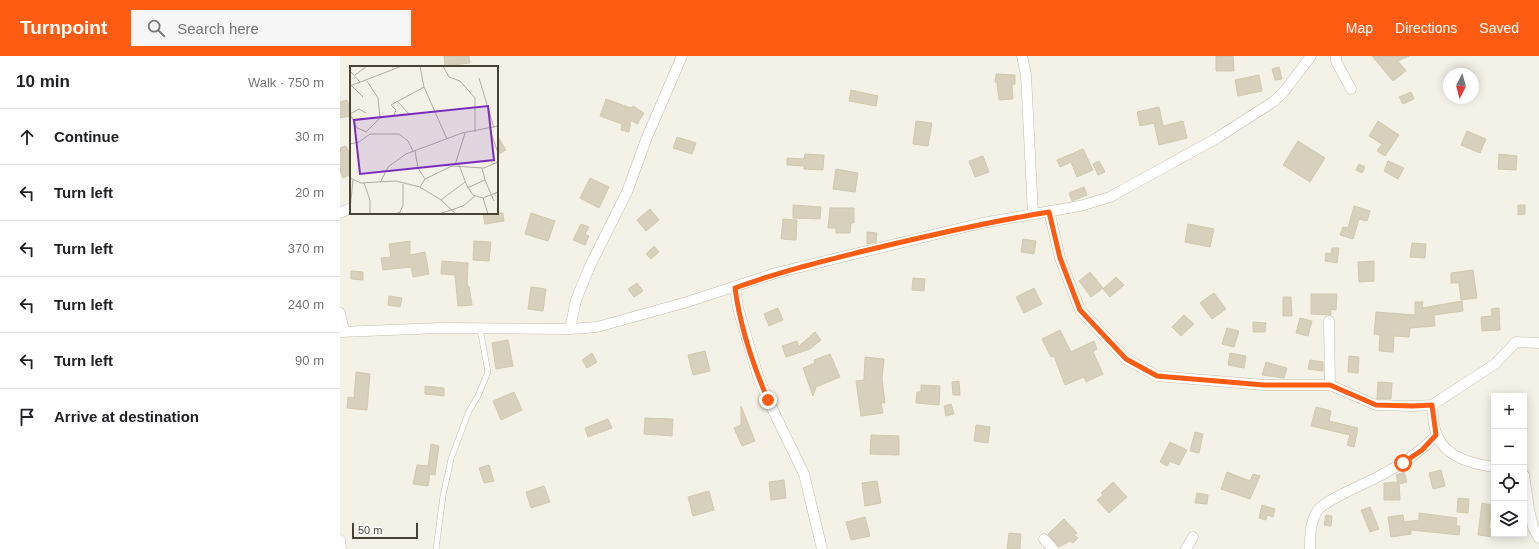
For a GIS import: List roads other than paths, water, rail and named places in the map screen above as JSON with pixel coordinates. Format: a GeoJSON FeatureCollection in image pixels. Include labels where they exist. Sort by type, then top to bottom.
{"type":"FeatureCollection","features":[{"type":"Feature","properties":{"kind":"street"},"geometry":{"type":"LineString","coordinates":[[570,328],[576,300],[590,266],[627,192],[647,136],[682,56]]}},
{"type":"Feature","properties":{"kind":"street"},"geometry":{"type":"LineString","coordinates":[[1022,56],[1026,75],[1033,214]]}},
{"type":"Feature","properties":{"kind":"street"},"geometry":{"type":"LineString","coordinates":[[340,314],[342,332],[440,328],[480,329],[597,327],[735,288],[776,273],[974,225],[1080,206],[1110,197],[1217,138],[1273,102],[1283,93],[1311,56]]}},
{"type":"Feature","properties":{"kind":"street"},"geometry":{"type":"LineString","coordinates":[[1336,56],[1336,61],[1351,89]]}},
{"type":"Feature","properties":{"kind":"street"},"geometry":{"type":"LineString","coordinates":[[340,213],[350,208]]}},
{"type":"Feature","properties":{"kind":"street"},"geometry":{"type":"LineString","coordinates":[[1049,212],[1060,258],[1080,310],[1126,359],[1157,376],[1264,385],[1330,385],[1376,405],[1432,405],[1496,364],[1516,342],[1539,342]]}},
{"type":"Feature","properties":{"kind":"street"},"geometry":{"type":"LineString","coordinates":[[735,288],[738,308],[758,376],[804,474],[822,549]]}},
{"type":"Feature","properties":{"kind":"street"},"geometry":{"type":"LineString","coordinates":[[1329,321],[1330,385]]}},
{"type":"Feature","properties":{"kind":"street"},"geometry":{"type":"LineString","coordinates":[[1432,405],[1436,435],[1445,448],[1458,458],[1477,465],[1491,467]]}},
{"type":"Feature","properties":{"kind":"street"},"geometry":{"type":"LineString","coordinates":[[1310,549],[1313,519],[1327,501],[1403,463],[1422,450],[1436,435]]}},
{"type":"Feature","properties":{"kind":"street"},"geometry":{"type":"LineString","coordinates":[[1527,495],[1533,527],[1539,538]]}},
{"type":"Feature","properties":{"kind":"street"},"geometry":{"type":"LineString","coordinates":[[1186,549],[1193,537]]}},
{"type":"Feature","properties":{"kind":"street"},"geometry":{"type":"LineString","coordinates":[[1044,539],[1053,549]]}},
{"type":"Feature","properties":{"kind":"street"},"geometry":{"type":"LineString","coordinates":[[340,540],[341,549]]}},
{"type":"Feature","properties":{"kind":"lane"},"geometry":{"type":"LineString","coordinates":[[436,549],[443,496],[451,459],[469,411],[478,396],[488,372],[480,329]]}}]}
